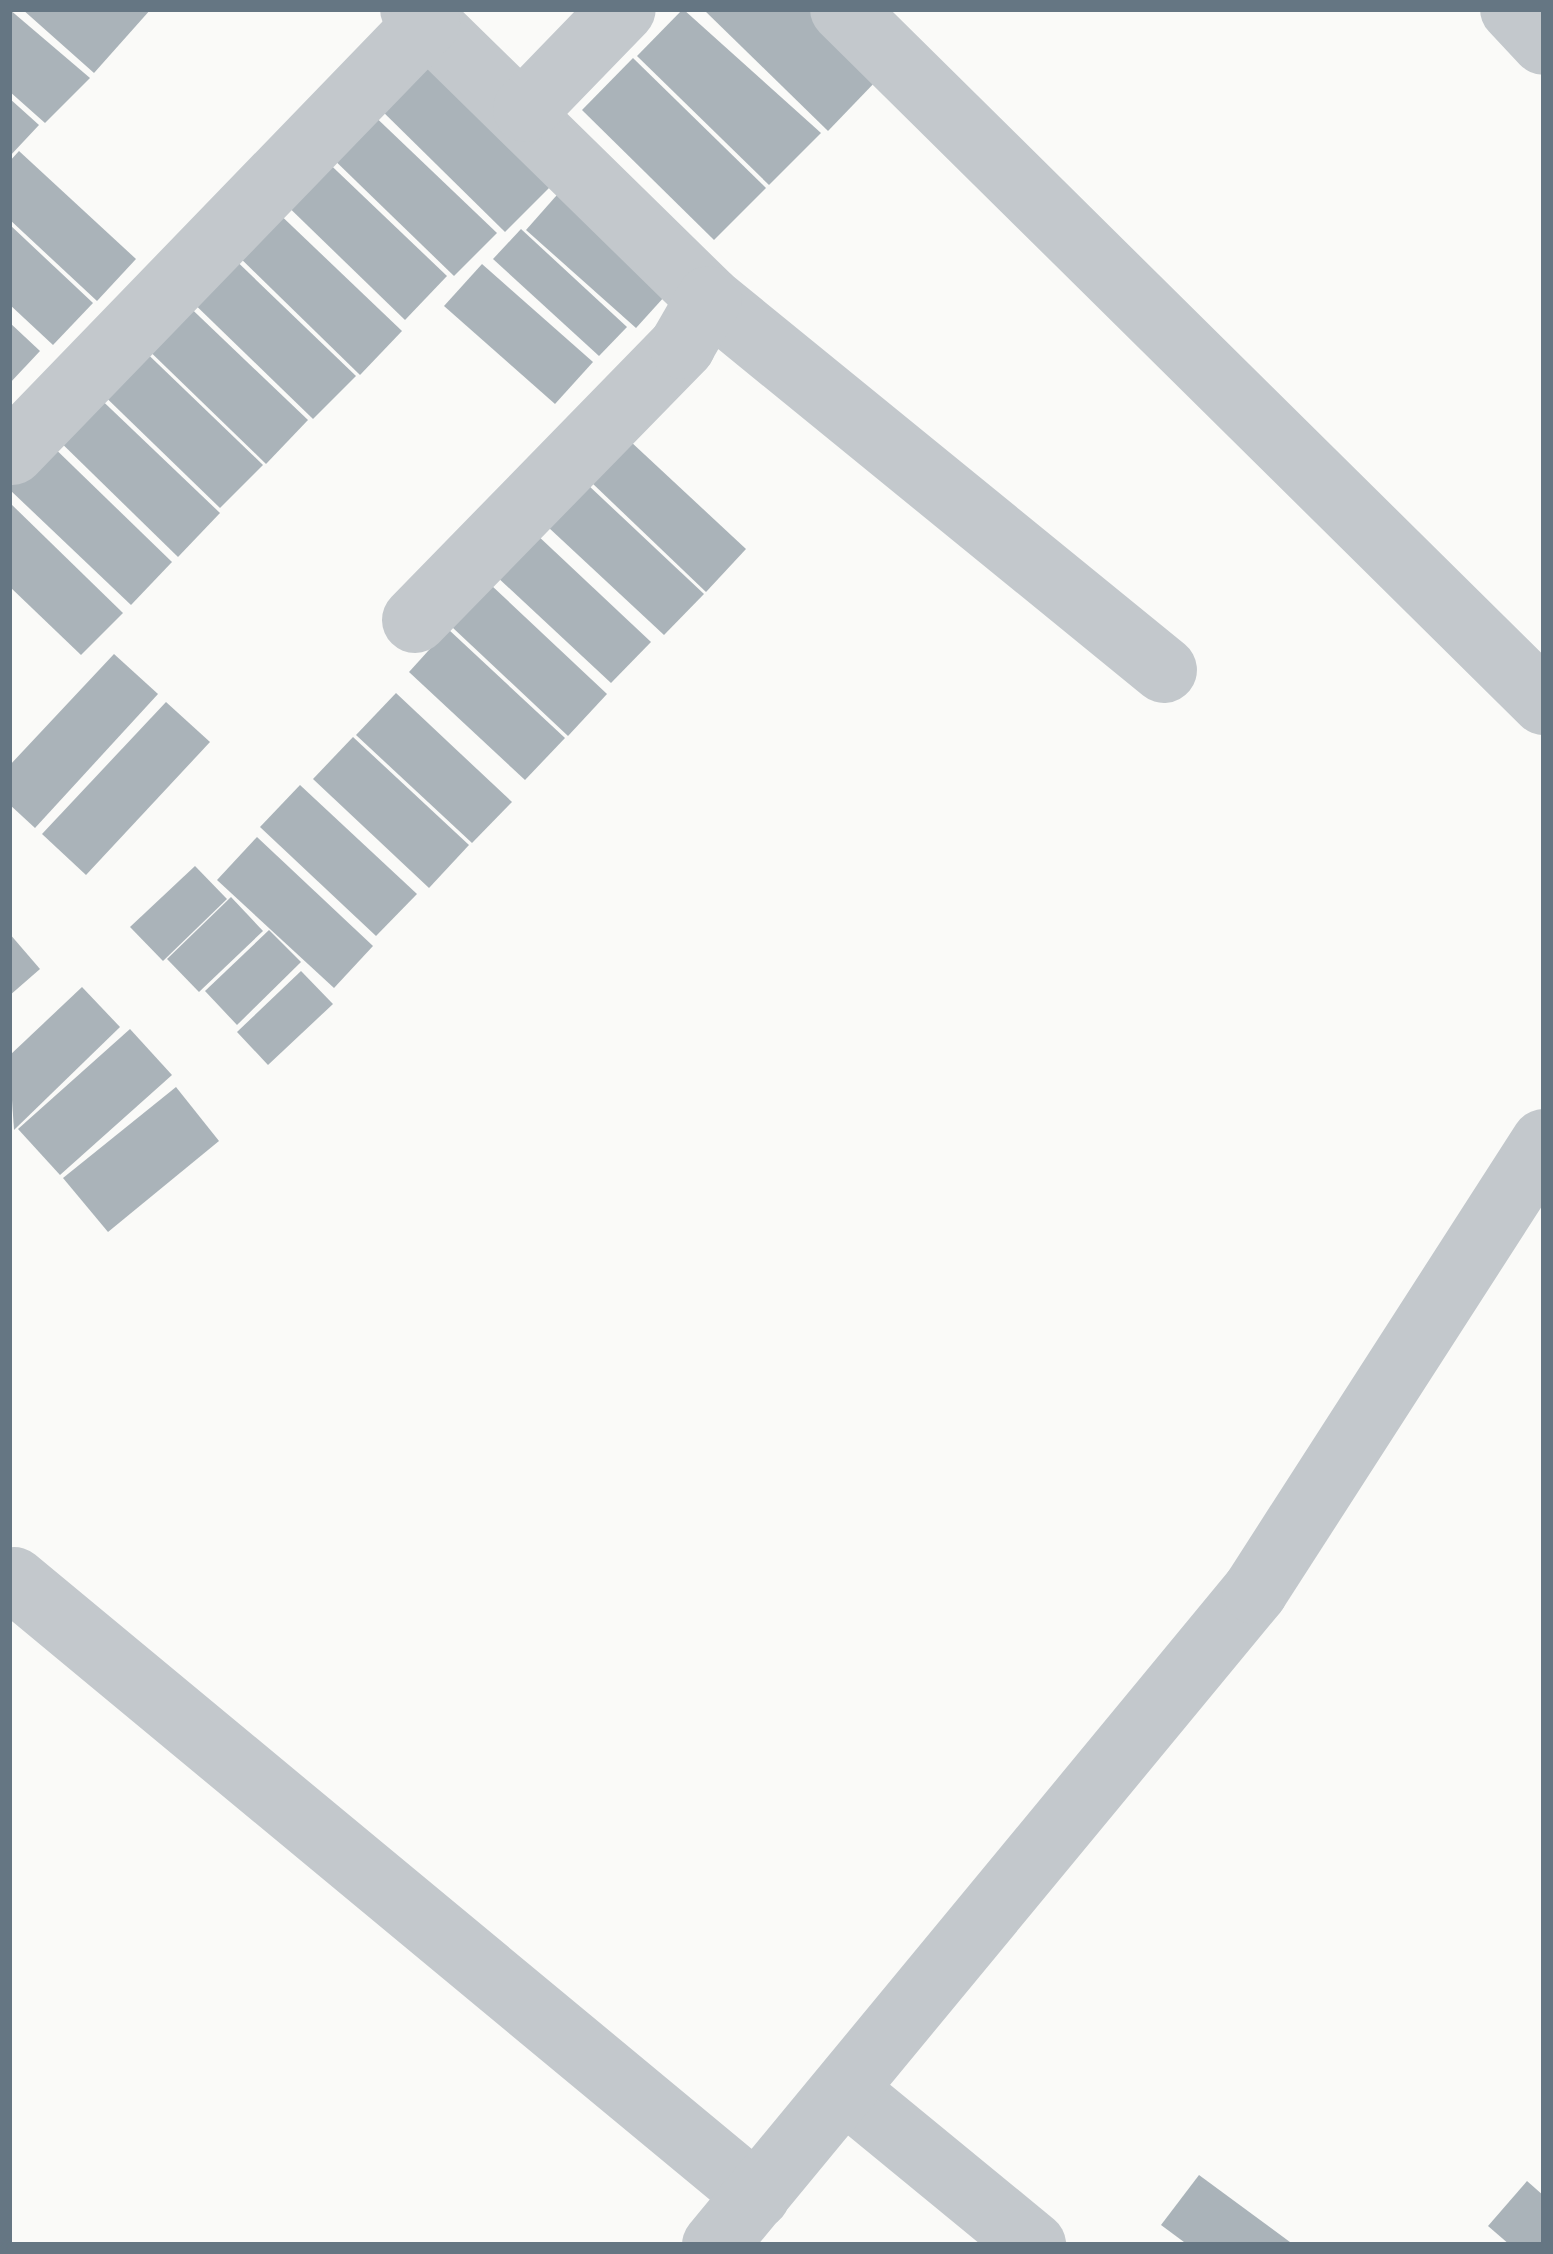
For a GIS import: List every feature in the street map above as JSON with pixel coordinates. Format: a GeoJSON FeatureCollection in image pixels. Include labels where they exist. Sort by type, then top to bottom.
{"type":"FeatureCollection","features":[{"type":"Feature","properties":{"kind":"street"},"geometry":{"type":"LineString","coordinates":[[526,109],[623,9]]}},
{"type":"Feature","properties":{"kind":"street"},"geometry":{"type":"LineString","coordinates":[[843,9],[1544,702]]}},
{"type":"Feature","properties":{"kind":"street"},"geometry":{"type":"LineString","coordinates":[[1513,9],[1544,42]]}},
{"type":"Feature","properties":{"kind":"street"},"geometry":{"type":"LineString","coordinates":[[12,452],[420,16],[526,109],[709,298],[1164,670]]}},
{"type":"Feature","properties":{"kind":"street"},"geometry":{"type":"LineString","coordinates":[[415,620],[682,346],[709,298]]}},
{"type":"Feature","properties":{"kind":"street"},"geometry":{"type":"LineString","coordinates":[[715,2245],[847,2092],[1255,1591],[1544,1142]]}},
{"type":"Feature","properties":{"kind":"street"},"geometry":{"type":"LineString","coordinates":[[14,1580],[757,2196]]}},
{"type":"Feature","properties":{"kind":"street"},"geometry":{"type":"LineString","coordinates":[[847,2092],[1033,2245]]}},
{"type":"Feature","properties":{"kind":"building"},"geometry":{"type":"Polygon","coordinates":[[[9,9],[90,78],[45,123],[9,91],[9,9]]]}},
{"type":"Feature","properties":{"kind":"building"},"geometry":{"type":"Polygon","coordinates":[[[22,9],[151,9],[94,73],[22,9]]]}},
{"type":"Feature","properties":{"kind":"building"},"geometry":{"type":"Polygon","coordinates":[[[683,9],[821,133],[769,185],[637,56],[683,9]]]}},
{"type":"Feature","properties":{"kind":"building"},"geometry":{"type":"Polygon","coordinates":[[[703,9],[809,9],[879,78],[828,131],[703,9]]]}},
{"type":"Feature","properties":{"kind":"building"},"geometry":{"type":"Polygon","coordinates":[[[426,49],[558,179],[505,232],[373,102],[426,49]]]}},
{"type":"Feature","properties":{"kind":"building"},"geometry":{"type":"Polygon","coordinates":[[[633,58],[766,188],[714,240],[582,110],[633,58]]]}},
{"type":"Feature","properties":{"kind":"building"},"geometry":{"type":"Polygon","coordinates":[[[9,98],[39,125],[9,157],[9,98]]]}},
{"type":"Feature","properties":{"kind":"building"},"geometry":{"type":"Polygon","coordinates":[[[365,107],[497,233],[454,276],[324,150],[365,107]]]}},
{"type":"Feature","properties":{"kind":"building"},"geometry":{"type":"Polygon","coordinates":[[[19,151],[136,259],[97,301],[9,219],[9,162],[19,151]]]}},
{"type":"Feature","properties":{"kind":"building"},"geometry":{"type":"Polygon","coordinates":[[[316,151],[447,276],[405,320],[275,194],[316,151]]]}},
{"type":"Feature","properties":{"kind":"building"},"geometry":{"type":"Polygon","coordinates":[[[564,187],[675,285],[636,328],[526,230],[564,187]]]}},
{"type":"Feature","properties":{"kind":"building"},"geometry":{"type":"Polygon","coordinates":[[[271,206],[402,331],[360,375],[230,248],[271,206]]]}},
{"type":"Feature","properties":{"kind":"building"},"geometry":{"type":"Polygon","coordinates":[[[9,224],[93,303],[53,345],[9,304],[9,224]]]}},
{"type":"Feature","properties":{"kind":"building"},"geometry":{"type":"Polygon","coordinates":[[[521,229],[627,327],[599,356],[493,259],[521,229]]]}},
{"type":"Feature","properties":{"kind":"building"},"geometry":{"type":"Polygon","coordinates":[[[225,250],[356,376],[313,419],[183,293],[225,250]]]}},
{"type":"Feature","properties":{"kind":"building"},"geometry":{"type":"Polygon","coordinates":[[[482,264],[593,362],[555,404],[444,306],[482,264]]]}},
{"type":"Feature","properties":{"kind":"building"},"geometry":{"type":"Polygon","coordinates":[[[177,295],[308,420],[266,464],[136,338],[177,295]]]}},
{"type":"Feature","properties":{"kind":"building"},"geometry":{"type":"Polygon","coordinates":[[[9,322],[40,351],[9,384],[9,322]]]}},
{"type":"Feature","properties":{"kind":"building"},"geometry":{"type":"Polygon","coordinates":[[[132,339],[263,465],[220,508],[90,382],[132,339]]]}},
{"type":"Feature","properties":{"kind":"building"},"geometry":{"type":"Polygon","coordinates":[[[89,388],[220,513],[178,557],[48,430],[89,388]]]}},
{"type":"Feature","properties":{"kind":"building"},"geometry":{"type":"Polygon","coordinates":[[[42,436],[172,562],[131,605],[9,489],[9,471],[42,436]]]}},
{"type":"Feature","properties":{"kind":"building"},"geometry":{"type":"Polygon","coordinates":[[[630,441],[746,549],[706,592],[591,482],[630,441]]]}},
{"type":"Feature","properties":{"kind":"building"},"geometry":{"type":"Polygon","coordinates":[[[587,484],[704,594],[664,635],[548,527],[587,484]]]}},
{"type":"Feature","properties":{"kind":"building"},"geometry":{"type":"Polygon","coordinates":[[[9,502],[123,613],[81,655],[9,586],[9,502]]]}},
{"type":"Feature","properties":{"kind":"building"},"geometry":{"type":"Polygon","coordinates":[[[535,533],[651,642],[611,683],[495,575],[535,533]]]}},
{"type":"Feature","properties":{"kind":"building"},"geometry":{"type":"Polygon","coordinates":[[[491,585],[607,694],[568,736],[452,627],[491,585]]]}},
{"type":"Feature","properties":{"kind":"building"},"geometry":{"type":"Polygon","coordinates":[[[448,629],[565,738],[525,780],[409,672],[448,629]]]}},
{"type":"Feature","properties":{"kind":"building"},"geometry":{"type":"Polygon","coordinates":[[[114,654],[158,694],[35,828],[9,804],[9,766],[114,654]]]}},
{"type":"Feature","properties":{"kind":"building"},"geometry":{"type":"Polygon","coordinates":[[[396,693],[512,802],[472,843],[356,735],[396,693]]]}},
{"type":"Feature","properties":{"kind":"building"},"geometry":{"type":"Polygon","coordinates":[[[166,702],[210,742],[86,875],[42,834],[166,702]]]}},
{"type":"Feature","properties":{"kind":"building"},"geometry":{"type":"Polygon","coordinates":[[[353,737],[469,845],[429,888],[313,779],[353,737]]]}},
{"type":"Feature","properties":{"kind":"building"},"geometry":{"type":"Polygon","coordinates":[[[300,785],[417,894],[376,936],[260,827],[300,785]]]}},
{"type":"Feature","properties":{"kind":"building"},"geometry":{"type":"Polygon","coordinates":[[[257,837],[373,946],[334,988],[217,880],[257,837]]]}},
{"type":"Feature","properties":{"kind":"building"},"geometry":{"type":"Polygon","coordinates":[[[195,866],[227,899],[163,961],[130,927],[195,866]]]}},
{"type":"Feature","properties":{"kind":"building"},"geometry":{"type":"Polygon","coordinates":[[[231,897],[263,931],[199,992],[167,959],[231,897]]]}},
{"type":"Feature","properties":{"kind":"building"},"geometry":{"type":"Polygon","coordinates":[[[269,930],[301,962],[237,1025],[205,991],[269,930]]]}},
{"type":"Feature","properties":{"kind":"building"},"geometry":{"type":"Polygon","coordinates":[[[9,933],[40,969],[9,996],[9,933]]]}},
{"type":"Feature","properties":{"kind":"building"},"geometry":{"type":"Polygon","coordinates":[[[301,971],[333,1004],[268,1065],[237,1032],[301,971]]]}},
{"type":"Feature","properties":{"kind":"building"},"geometry":{"type":"Polygon","coordinates":[[[82,987],[120,1027],[14,1130],[9,1056],[82,987]]]}},
{"type":"Feature","properties":{"kind":"building"},"geometry":{"type":"Polygon","coordinates":[[[130,1029],[172,1075],[60,1175],[18,1129],[130,1029]]]}},
{"type":"Feature","properties":{"kind":"building"},"geometry":{"type":"Polygon","coordinates":[[[176,1087],[219,1141],[108,1232],[63,1178],[176,1087]]]}},
{"type":"Feature","properties":{"kind":"building"},"geometry":{"type":"Polygon","coordinates":[[[1199,2175],[1294,2245],[1188,2245],[1161,2225],[1199,2175]]]}},
{"type":"Feature","properties":{"kind":"building"},"geometry":{"type":"Polygon","coordinates":[[[1527,2181],[1544,2196],[1544,2245],[1510,2245],[1488,2226],[1527,2181]]]}}]}
